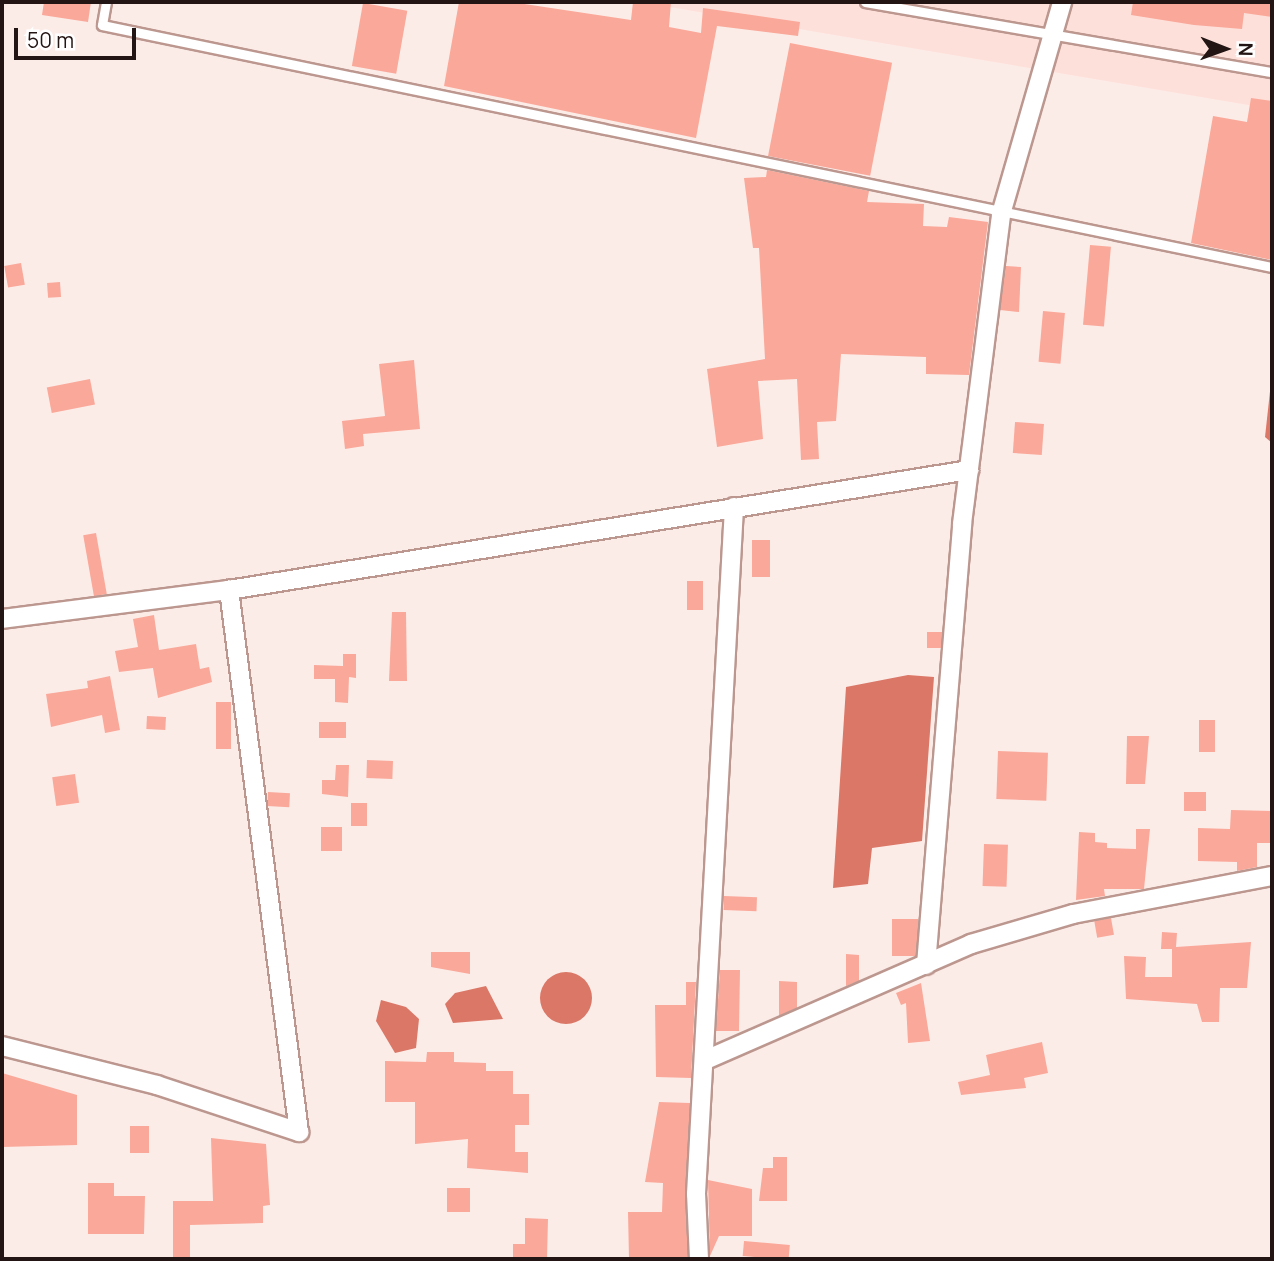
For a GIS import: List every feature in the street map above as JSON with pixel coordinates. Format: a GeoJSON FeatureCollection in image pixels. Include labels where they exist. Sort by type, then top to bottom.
{"type":"FeatureCollection","features":[{"type":"Feature","properties":{"kind":"street"},"geometry":{"type":"LineString","coordinates":[[926,965],[969,470],[1001,214],[1056,34],[1062,2]]}},
{"type":"Feature","properties":{"kind":"street"},"geometry":{"type":"LineString","coordinates":[[2,619],[229,590],[969,470]]}},
{"type":"Feature","properties":{"kind":"street"},"geometry":{"type":"LineString","coordinates":[[699,1259],[696,1194],[708,1059],[734,507]]}},
{"type":"Feature","properties":{"kind":"street"},"geometry":{"type":"LineString","coordinates":[[2,1046],[157,1085],[299,1132],[229,590]]}},
{"type":"Feature","properties":{"kind":"street"},"geometry":{"type":"LineString","coordinates":[[708,1059],[971,944],[1073,914],[1272,876]]}},
{"type":"Feature","properties":{"kind":"lane"},"geometry":{"type":"LineString","coordinates":[[106,2],[102,25],[1001,214],[1272,267]]}},
{"type":"Feature","properties":{"kind":"lane"},"geometry":{"type":"LineString","coordinates":[[865,2],[1272,72]]}},
{"type":"Feature","properties":{"kind":"shaded area"},"geometry":{"type":"Polygon","coordinates":[[[640,2],[1272,2],[1272,109],[640,2]]]}},
{"type":"Feature","properties":{"kind":"shaded area"},"geometry":{"type":"Polygon","coordinates":[[[1272,373],[1272,443],[1265,437],[1272,373]]]}},
{"type":"Feature","properties":{"kind":"shaded area"},"geometry":{"type":"Polygon","coordinates":[[[908,675],[934,677],[922,841],[872,848],[868,884],[833,888],[846,687],[908,675]]]}},
{"type":"Feature","properties":{"kind":"shaded area"},"geometry":{"type":"Polygon","coordinates":[[[566,972],[576,974],[584,980],[590,988],[590,1008],[584,1016],[576,1022],[566,1024],[556,1022],[548,1016],[542,1008],[540,998],[542,988],[548,980],[556,974],[566,972]]]}},
{"type":"Feature","properties":{"kind":"shaded area"},"geometry":{"type":"Polygon","coordinates":[[[486,986],[503,1019],[453,1023],[445,1004],[455,993],[486,986]]]}},
{"type":"Feature","properties":{"kind":"shaded area"},"geometry":{"type":"Polygon","coordinates":[[[381,1000],[406,1007],[419,1019],[416,1048],[395,1053],[376,1021],[381,1000]]]}},
{"type":"Feature","properties":{"kind":"building"},"geometry":{"type":"Polygon","coordinates":[[[44,2],[91,2],[88,22],[42,15],[44,2]]]}},
{"type":"Feature","properties":{"kind":"building"},"geometry":{"type":"Polygon","coordinates":[[[459,2],[511,2],[631,20],[633,2],[671,2],[669,27],[701,33],[703,8],[800,22],[798,36],[717,26],[696,138],[444,86],[459,2]]]}},
{"type":"Feature","properties":{"kind":"building"},"geometry":{"type":"Polygon","coordinates":[[[1133,2],[1272,2],[1272,17],[1244,13],[1242,29],[1194,25],[1131,15],[1133,2]]]}},
{"type":"Feature","properties":{"kind":"building"},"geometry":{"type":"Polygon","coordinates":[[[363,3],[407,11],[396,74],[352,66],[363,3]]]}},
{"type":"Feature","properties":{"kind":"building"},"geometry":{"type":"Polygon","coordinates":[[[790,43],[892,63],[870,176],[768,156],[790,43]]]}},
{"type":"Feature","properties":{"kind":"building"},"geometry":{"type":"Polygon","coordinates":[[[1251,98],[1272,101],[1272,260],[1191,243],[1213,116],[1247,122],[1251,98]]]}},
{"type":"Feature","properties":{"kind":"building"},"geometry":{"type":"Polygon","coordinates":[[[767,170],[869,191],[867,202],[924,204],[923,226],[947,227],[949,217],[988,222],[969,375],[926,374],[926,357],[841,354],[836,421],[817,422],[819,459],[801,460],[797,379],[758,381],[763,439],[717,447],[707,369],[765,359],[759,248],[753,248],[744,178],[766,177],[767,170]]]}},
{"type":"Feature","properties":{"kind":"building"},"geometry":{"type":"Polygon","coordinates":[[[1090,245],[1111,247],[1104,327],[1083,325],[1090,245]]]}},
{"type":"Feature","properties":{"kind":"building"},"geometry":{"type":"Polygon","coordinates":[[[21,263],[25,285],[8,288],[4,266],[21,263]]]}},
{"type":"Feature","properties":{"kind":"building"},"geometry":{"type":"Polygon","coordinates":[[[1006,266],[1021,267],[1019,312],[1000,310],[1006,266]]]}},
{"type":"Feature","properties":{"kind":"building"},"geometry":{"type":"Polygon","coordinates":[[[60,282],[61,297],[48,298],[47,283],[60,282]]]}},
{"type":"Feature","properties":{"kind":"building"},"geometry":{"type":"Polygon","coordinates":[[[1043,311],[1065,313],[1060,364],[1039,362],[1043,311]]]}},
{"type":"Feature","properties":{"kind":"building"},"geometry":{"type":"Polygon","coordinates":[[[414,360],[420,429],[363,434],[364,446],[345,449],[342,421],[385,416],[379,364],[414,360]]]}},
{"type":"Feature","properties":{"kind":"building"},"geometry":{"type":"Polygon","coordinates":[[[90,379],[95,405],[52,413],[47,387],[90,379]]]}},
{"type":"Feature","properties":{"kind":"building"},"geometry":{"type":"Polygon","coordinates":[[[1015,422],[1044,424],[1042,455],[1013,453],[1015,422]]]}},
{"type":"Feature","properties":{"kind":"building"},"geometry":{"type":"Polygon","coordinates":[[[96,533],[107,594],[94,596],[83,535],[96,533]]]}},
{"type":"Feature","properties":{"kind":"building"},"geometry":{"type":"Polygon","coordinates":[[[752,540],[770,540],[770,577],[752,577],[752,540]]]}},
{"type":"Feature","properties":{"kind":"building"},"geometry":{"type":"Polygon","coordinates":[[[687,581],[703,581],[703,610],[687,610],[687,581]]]}},
{"type":"Feature","properties":{"kind":"building"},"geometry":{"type":"Polygon","coordinates":[[[392,612],[406,612],[407,681],[389,681],[392,612]]]}},
{"type":"Feature","properties":{"kind":"building"},"geometry":{"type":"Polygon","coordinates":[[[154,615],[159,650],[196,644],[200,669],[209,667],[212,682],[158,698],[153,668],[119,672],[115,651],[138,647],[133,619],[154,615]]]}},
{"type":"Feature","properties":{"kind":"building"},"geometry":{"type":"Polygon","coordinates":[[[927,632],[942,632],[942,648],[927,648],[927,632]]]}},
{"type":"Feature","properties":{"kind":"building"},"geometry":{"type":"Polygon","coordinates":[[[343,654],[356,654],[356,678],[349,677],[348,703],[335,702],[335,679],[314,679],[314,665],[343,666],[343,654]]]}},
{"type":"Feature","properties":{"kind":"building"},"geometry":{"type":"Polygon","coordinates":[[[110,676],[120,730],[105,733],[102,715],[51,727],[46,694],[88,688],[87,681],[110,676]]]}},
{"type":"Feature","properties":{"kind":"building"},"geometry":{"type":"Polygon","coordinates":[[[216,702],[231,702],[231,749],[216,749],[216,702]]]}},
{"type":"Feature","properties":{"kind":"building"},"geometry":{"type":"Polygon","coordinates":[[[147,716],[166,717],[165,730],[146,729],[147,716]]]}},
{"type":"Feature","properties":{"kind":"building"},"geometry":{"type":"Polygon","coordinates":[[[1199,720],[1215,720],[1215,752],[1199,752],[1199,720]]]}},
{"type":"Feature","properties":{"kind":"building"},"geometry":{"type":"Polygon","coordinates":[[[319,722],[346,722],[346,738],[319,738],[319,722]]]}},
{"type":"Feature","properties":{"kind":"building"},"geometry":{"type":"Polygon","coordinates":[[[1127,736],[1149,736],[1145,784],[1126,784],[1127,736]]]}},
{"type":"Feature","properties":{"kind":"building"},"geometry":{"type":"Polygon","coordinates":[[[998,751],[1048,753],[1046,801],[996,799],[998,751]]]}},
{"type":"Feature","properties":{"kind":"building"},"geometry":{"type":"Polygon","coordinates":[[[367,760],[393,761],[392,779],[366,778],[367,760]]]}},
{"type":"Feature","properties":{"kind":"building"},"geometry":{"type":"Polygon","coordinates":[[[336,765],[349,765],[348,797],[322,794],[322,780],[335,780],[336,765]]]}},
{"type":"Feature","properties":{"kind":"building"},"geometry":{"type":"Polygon","coordinates":[[[75,774],[79,803],[56,806],[52,777],[75,774]]]}},
{"type":"Feature","properties":{"kind":"building"},"geometry":{"type":"Polygon","coordinates":[[[268,792],[290,793],[289,807],[267,806],[268,792]]]}},
{"type":"Feature","properties":{"kind":"building"},"geometry":{"type":"Polygon","coordinates":[[[1184,792],[1206,792],[1206,811],[1184,811],[1184,792]]]}},
{"type":"Feature","properties":{"kind":"building"},"geometry":{"type":"Polygon","coordinates":[[[351,803],[367,803],[367,826],[351,826],[351,803]]]}},
{"type":"Feature","properties":{"kind":"building"},"geometry":{"type":"Polygon","coordinates":[[[1231,810],[1272,811],[1272,843],[1257,843],[1257,867],[1237,871],[1237,862],[1198,861],[1198,828],[1230,829],[1231,810]]]}},
{"type":"Feature","properties":{"kind":"building"},"geometry":{"type":"Polygon","coordinates":[[[321,827],[342,827],[342,851],[321,851],[321,827]]]}},
{"type":"Feature","properties":{"kind":"building"},"geometry":{"type":"Polygon","coordinates":[[[1136,829],[1150,829],[1144,889],[1104,889],[1105,896],[1076,900],[1079,832],[1095,833],[1095,842],[1107,843],[1107,848],[1136,849],[1136,829]]]}},
{"type":"Feature","properties":{"kind":"building"},"geometry":{"type":"Polygon","coordinates":[[[984,844],[1008,845],[1007,887],[983,886],[984,844]]]}},
{"type":"Feature","properties":{"kind":"building"},"geometry":{"type":"Polygon","coordinates":[[[724,896],[757,897],[756,911],[724,910],[724,896]]]}},
{"type":"Feature","properties":{"kind":"building"},"geometry":{"type":"Polygon","coordinates":[[[1111,918],[1114,935],[1097,938],[1094,921],[1111,918]]]}},
{"type":"Feature","properties":{"kind":"building"},"geometry":{"type":"Polygon","coordinates":[[[892,919],[918,919],[918,956],[892,956],[892,919]]]}},
{"type":"Feature","properties":{"kind":"building"},"geometry":{"type":"Polygon","coordinates":[[[1162,932],[1177,933],[1176,947],[1251,942],[1247,988],[1220,988],[1219,1022],[1202,1022],[1197,1004],[1126,999],[1124,956],[1146,957],[1145,977],[1172,977],[1172,949],[1161,949],[1162,932]]]}},
{"type":"Feature","properties":{"kind":"building"},"geometry":{"type":"Polygon","coordinates":[[[431,952],[470,952],[470,974],[431,967],[431,952]]]}},
{"type":"Feature","properties":{"kind":"building"},"geometry":{"type":"Polygon","coordinates":[[[846,954],[859,955],[859,981],[846,986],[846,954]]]}},
{"type":"Feature","properties":{"kind":"building"},"geometry":{"type":"Polygon","coordinates":[[[720,970],[740,970],[739,1031],[716,1031],[720,970]]]}},
{"type":"Feature","properties":{"kind":"building"},"geometry":{"type":"Polygon","coordinates":[[[779,981],[797,982],[797,1008],[779,1016],[779,981]]]}},
{"type":"Feature","properties":{"kind":"building"},"geometry":{"type":"Polygon","coordinates":[[[686,982],[696,982],[691,1078],[656,1077],[655,1005],[686,1005],[686,982]]]}},
{"type":"Feature","properties":{"kind":"building"},"geometry":{"type":"Polygon","coordinates":[[[921,983],[930,1041],[908,1043],[906,1003],[901,1005],[896,993],[921,983]]]}},
{"type":"Feature","properties":{"kind":"building"},"geometry":{"type":"Polygon","coordinates":[[[1042,1042],[1048,1073],[1024,1078],[1026,1088],[961,1095],[958,1082],[990,1075],[986,1055],[1042,1042]]]}},
{"type":"Feature","properties":{"kind":"building"},"geometry":{"type":"Polygon","coordinates":[[[427,1052],[454,1052],[454,1062],[486,1063],[486,1071],[513,1071],[513,1094],[529,1094],[529,1125],[515,1125],[515,1152],[528,1152],[528,1173],[467,1168],[468,1139],[415,1144],[415,1102],[385,1102],[385,1061],[426,1062],[427,1052]]]}},
{"type":"Feature","properties":{"kind":"building"},"geometry":{"type":"Polygon","coordinates":[[[2,1073],[77,1095],[77,1145],[2,1147],[2,1073]]]}},
{"type":"Feature","properties":{"kind":"building"},"geometry":{"type":"Polygon","coordinates":[[[659,1102],[690,1103],[688,1259],[629,1259],[628,1212],[662,1212],[663,1183],[645,1182],[659,1102]]]}},
{"type":"Feature","properties":{"kind":"building"},"geometry":{"type":"Polygon","coordinates":[[[130,1126],[149,1126],[149,1153],[130,1153],[130,1126]]]}},
{"type":"Feature","properties":{"kind":"building"},"geometry":{"type":"Polygon","coordinates":[[[211,1138],[266,1144],[270,1205],[263,1206],[263,1223],[190,1225],[190,1259],[173,1259],[173,1201],[213,1201],[211,1138]]]}},
{"type":"Feature","properties":{"kind":"building"},"geometry":{"type":"Polygon","coordinates":[[[773,1157],[787,1157],[787,1201],[759,1201],[763,1168],[773,1168],[773,1157]]]}},
{"type":"Feature","properties":{"kind":"building"},"geometry":{"type":"Polygon","coordinates":[[[708,1180],[752,1189],[752,1236],[719,1236],[710,1256],[708,1180]]]}},
{"type":"Feature","properties":{"kind":"building"},"geometry":{"type":"Polygon","coordinates":[[[88,1183],[114,1183],[114,1196],[145,1196],[144,1234],[88,1234],[88,1183]]]}},
{"type":"Feature","properties":{"kind":"building"},"geometry":{"type":"Polygon","coordinates":[[[447,1188],[470,1188],[470,1212],[447,1212],[447,1188]]]}},
{"type":"Feature","properties":{"kind":"building"},"geometry":{"type":"Polygon","coordinates":[[[525,1218],[548,1219],[547,1259],[513,1259],[513,1244],[525,1244],[525,1218]]]}},
{"type":"Feature","properties":{"kind":"building"},"geometry":{"type":"Polygon","coordinates":[[[744,1241],[790,1245],[789,1259],[743,1256],[744,1241]]]}}]}
